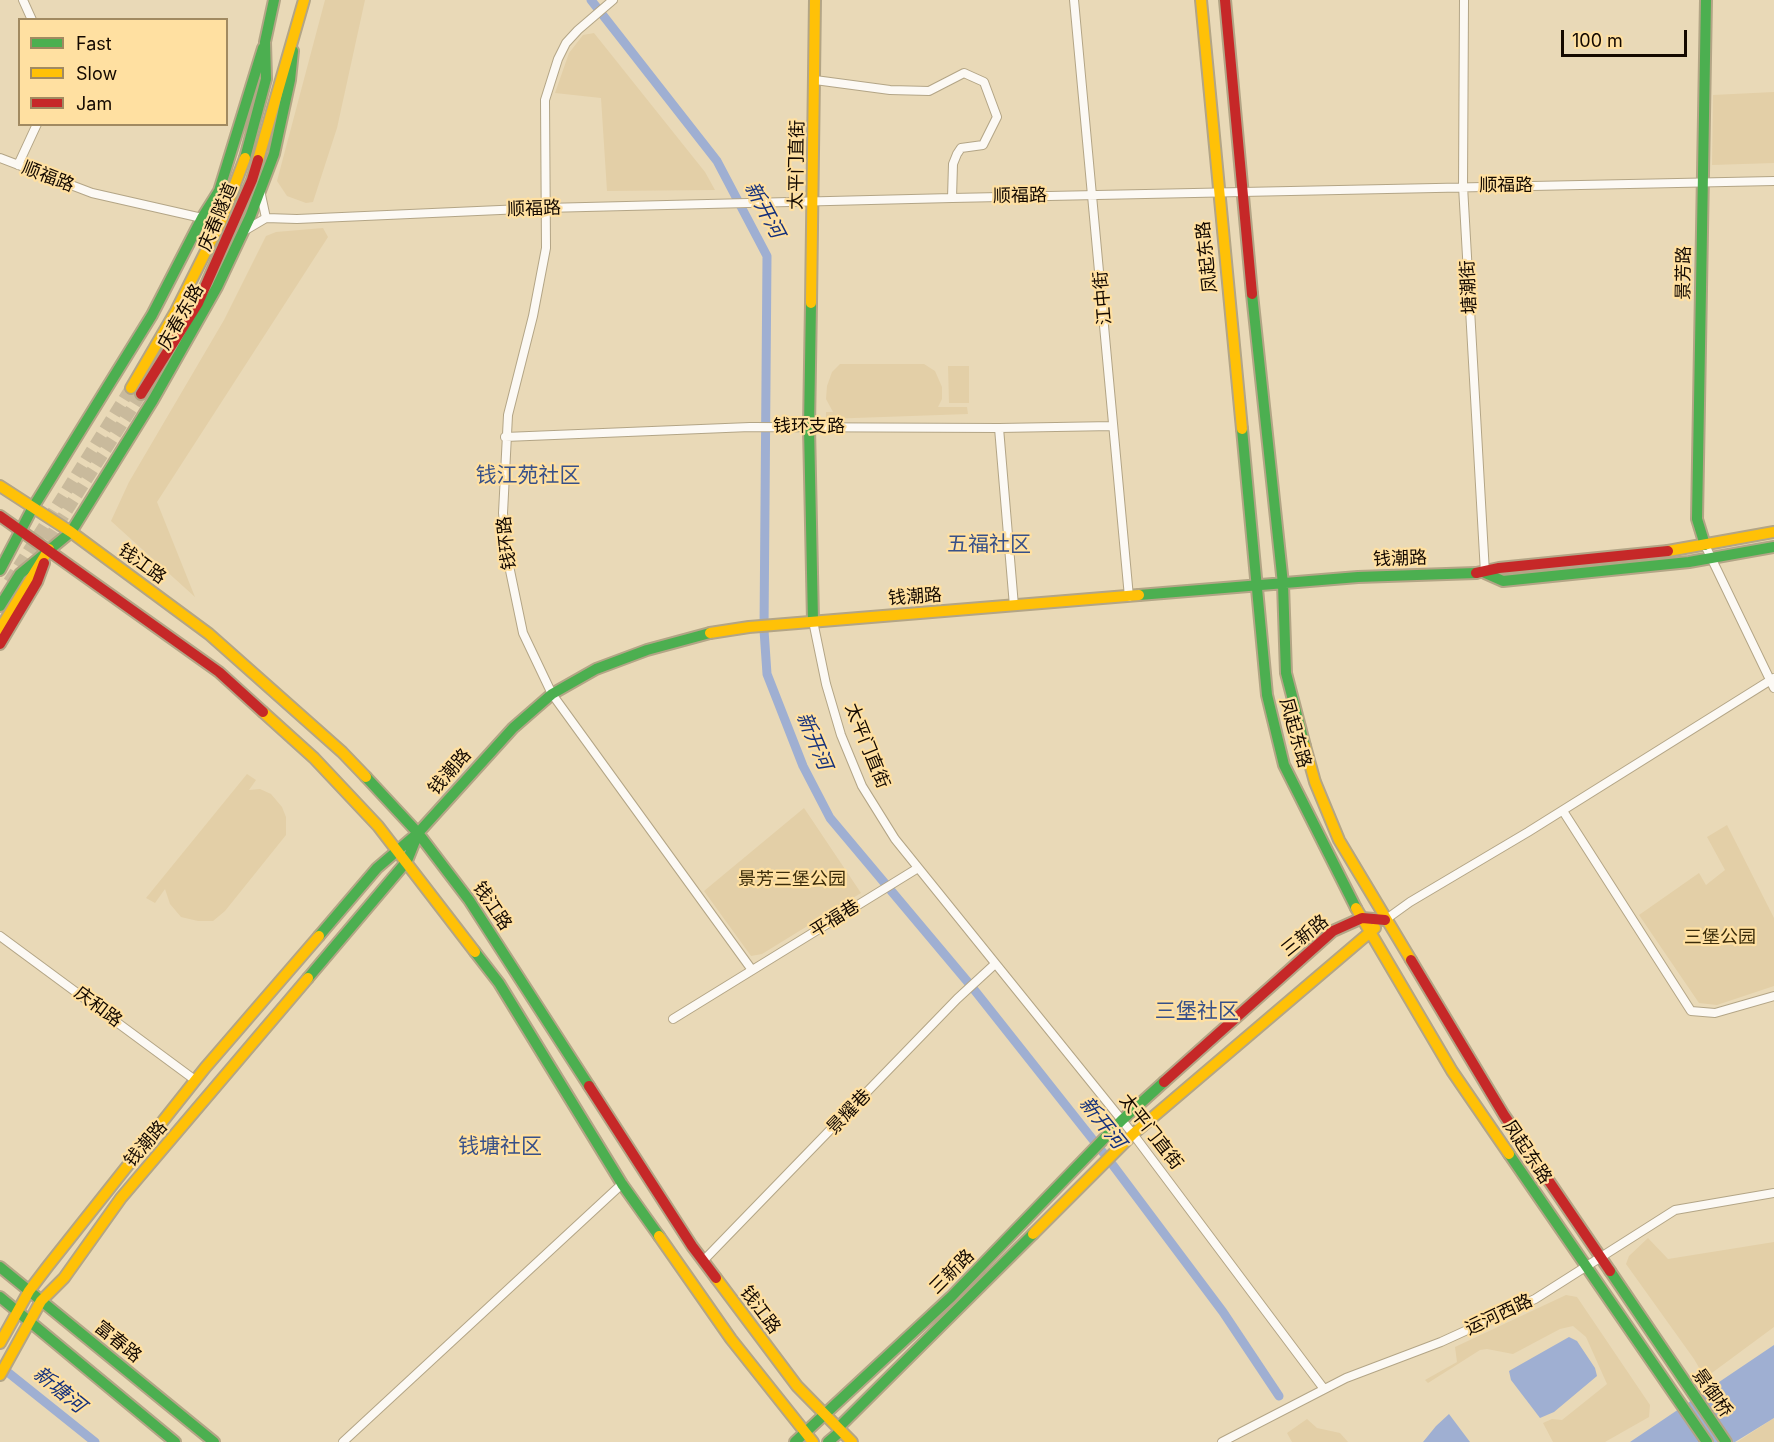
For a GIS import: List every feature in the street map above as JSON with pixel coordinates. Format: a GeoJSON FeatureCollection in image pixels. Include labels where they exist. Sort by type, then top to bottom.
{"type":"FeatureCollection","features":[{"type":"Feature","properties":{"kind":"main road","name":"庆春东路"},"geometry":{"type":"LineString","coordinates":[[1,568],[32,509],[152,315],[202,218],[219,191],[265,42],[274,0]]}},
{"type":"Feature","properties":{"kind":"main road","name":"庆春东路"},"geometry":{"type":"LineString","coordinates":[[0,606],[20,574],[71,532],[159,390],[217,287],[243,232],[274,154],[290,80],[294,38],[304,0]]}},
{"type":"Feature","properties":{"kind":"main road","name":"太平门直街"},"geometry":{"type":"LineString","coordinates":[[813,621],[809,427],[815,0]]}},
{"type":"Feature","properties":{"kind":"main road","name":"凤起东路"},"geometry":{"type":"LineString","coordinates":[[1201,0],[1217,192],[1267,695],[1284,765],[1325,851],[1452,1071],[1659,1372]]}},
{"type":"Feature","properties":{"kind":"main road","name":"凤起东路"},"geometry":{"type":"LineString","coordinates":[[1225,0],[1242,193],[1282,584],[1286,673],[1315,782],[1339,840],[1384,920],[1504,1114],[1671,1363]]}},
{"type":"Feature","properties":{"kind":"main road","name":"景芳路"},"geometry":{"type":"LineString","coordinates":[[1705,545],[1697,519],[1706,0]]}},
{"type":"Feature","properties":{"kind":"main road","name":"庆春隧道"},"geometry":{"type":"LineString","coordinates":[[265,42],[266,79],[244,160],[229,200],[136,391],[198,303],[215,266],[252,180],[294,38]]}},
{"type":"Feature","properties":{"kind":"main road","name":"钱江路"},"geometry":{"type":"LineString","coordinates":[[0,486],[32,509],[71,532],[209,634],[342,752],[418,833],[469,900],[703,1261],[797,1386],[852,1442]]}},
{"type":"Feature","properties":{"kind":"main road"},"geometry":{"type":"LineString","coordinates":[[0,516],[219,672],[314,758],[398,850],[499,983],[622,1184],[731,1339],[813,1442]]}},
{"type":"Feature","properties":{"kind":"main road","name":"钱潮路"},"geometry":{"type":"LineString","coordinates":[[0,1343],[29,1291],[195,1080],[376,868],[418,833],[481,761],[552,694],[596,669],[639,653],[715,632],[749,627],[1358,577],[1485,573],[1499,568],[1682,550],[1774,532]]}},
{"type":"Feature","properties":{"kind":"main road","name":"钱潮路"},"geometry":{"type":"LineString","coordinates":[[1485,573],[1503,581],[1711,559],[1774,547]]}},
{"type":"Feature","properties":{"kind":"main road"},"geometry":{"type":"LineString","coordinates":[[0,629],[49,549]]}},
{"type":"Feature","properties":{"kind":"main road"},"geometry":{"type":"LineString","coordinates":[[0,644],[37,582],[49,549]]}},
{"type":"Feature","properties":{"kind":"main road","name":"钱潮路"},"geometry":{"type":"LineString","coordinates":[[0,1375],[41,1301],[63,1278],[121,1198],[407,861],[418,833]]}},
{"type":"Feature","properties":{"kind":"main road","name":"三新路"},"geometry":{"type":"LineString","coordinates":[[795,1442],[951,1297],[1110,1131],[1333,931],[1362,918],[1384,920]]}},
{"type":"Feature","properties":{"kind":"main road","name":"三新路"},"geometry":{"type":"LineString","coordinates":[[828,1442],[1133,1134],[1384,920]]}},
{"type":"Feature","properties":{"kind":"main road","name":"富春路"},"geometry":{"type":"LineString","coordinates":[[0,1267],[214,1442]]}},
{"type":"Feature","properties":{"kind":"main road"},"geometry":{"type":"LineString","coordinates":[[0,1298],[175,1442]]}},
{"type":"Feature","properties":{"kind":"main road","name":"景御桥"},"geometry":{"type":"LineString","coordinates":[[1671,1363],[1725,1442]]}},
{"type":"Feature","properties":{"kind":"main road","name":"景御桥"},"geometry":{"type":"LineString","coordinates":[[1659,1372],[1707,1442]]}},
{"type":"Feature","properties":{"kind":"street"},"geometry":{"type":"LineString","coordinates":[[23,0],[31,18]]}},
{"type":"Feature","properties":{"kind":"street","name":"江中街"},"geometry":{"type":"LineString","coordinates":[[1074,0],[1094,194],[1129,597]]}},
{"type":"Feature","properties":{"kind":"street","name":"塘潮街"},"geometry":{"type":"LineString","coordinates":[[1464,0],[1463,186],[1485,573]]}},
{"type":"Feature","properties":{"kind":"street","name":"钱环路"},"geometry":{"type":"LineString","coordinates":[[611,2],[566,43],[558,59],[545,100],[546,248],[505,437],[503,513],[514,594],[523,633],[552,694],[752,970]]}},
{"type":"Feature","properties":{"kind":"street"},"geometry":{"type":"LineString","coordinates":[[815,80],[890,90],[929,91],[964,73],[984,82],[997,117],[983,145],[961,148],[957,154],[952,164],[952,198]]}},
{"type":"Feature","properties":{"kind":"street"},"geometry":{"type":"LineString","coordinates":[[18,165],[36,126]]}},
{"type":"Feature","properties":{"kind":"street","name":"顺福路"},"geometry":{"type":"LineString","coordinates":[[0,158],[92,192],[202,218]]}},
{"type":"Feature","properties":{"kind":"street","name":"顺福路"},"geometry":{"type":"LineString","coordinates":[[266,218],[297,219],[545,208],[1094,194],[1242,193],[1463,186],[1702,184],[1774,181]]}},
{"type":"Feature","properties":{"kind":"street"},"geometry":{"type":"LineString","coordinates":[[243,232],[266,218],[260,190]]}},
{"type":"Feature","properties":{"kind":"street","name":"钱环支路"},"geometry":{"type":"LineString","coordinates":[[505,437],[750,427],[1113,426]]}},
{"type":"Feature","properties":{"kind":"street"},"geometry":{"type":"LineString","coordinates":[[999,428],[1014,606]]}},
{"type":"Feature","properties":{"kind":"street"},"geometry":{"type":"LineString","coordinates":[[1384,920],[1773,682],[1705,545]]}},
{"type":"Feature","properties":{"kind":"street","name":"太平门直街"},"geometry":{"type":"LineString","coordinates":[[813,621],[826,684],[841,735],[862,786],[895,839],[1133,1134],[1324,1389]]}},
{"type":"Feature","properties":{"kind":"street"},"geometry":{"type":"LineString","coordinates":[[1563,810],[1691,1011],[1715,1014],[1774,996]]}},
{"type":"Feature","properties":{"kind":"street","name":"平福巷"},"geometry":{"type":"LineString","coordinates":[[673,1019],[918,868]]}},
{"type":"Feature","properties":{"kind":"street","name":"庆和路"},"geometry":{"type":"LineString","coordinates":[[0,936],[195,1080]]}},
{"type":"Feature","properties":{"kind":"street","name":"景耀巷"},"geometry":{"type":"LineString","coordinates":[[703,1261],[957,999],[995,964]]}},
{"type":"Feature","properties":{"kind":"street"},"geometry":{"type":"LineString","coordinates":[[343,1442],[622,1184]]}},
{"type":"Feature","properties":{"kind":"street","name":"运河西路"},"geometry":{"type":"LineString","coordinates":[[1222,1442],[1324,1389],[1441,1342],[1535,1299],[1675,1210],[1774,1193]]}},
{"type":"Feature","properties":{"kind":"green space"},"geometry":{"type":"Polygon","coordinates":[[[325,0],[365,0],[337,128],[313,202],[306,203],[287,196],[277,181],[325,0]]]}},
{"type":"Feature","properties":{"kind":"green space"},"geometry":{"type":"Polygon","coordinates":[[[594,33],[705,172],[715,190],[607,191],[601,98],[555,93],[569,53],[583,35],[594,33]]]}},
{"type":"Feature","properties":{"kind":"green space"},"geometry":{"type":"Polygon","coordinates":[[[1774,92],[1774,163],[1712,165],[1713,95],[1774,92]]]}},
{"type":"Feature","properties":{"kind":"green space"},"geometry":{"type":"Polygon","coordinates":[[[323,228],[328,237],[157,502],[195,597],[111,521],[129,482],[224,320],[266,236],[276,232],[323,228]]]}},
{"type":"Feature","properties":{"kind":"green space"},"geometry":{"type":"Polygon","coordinates":[[[840,364],[924,364],[935,371],[942,387],[942,399],[938,407],[967,407],[968,414],[826,419],[826,412],[833,412],[826,399],[827,386],[832,372],[840,364]]]}},
{"type":"Feature","properties":{"kind":"green space"},"geometry":{"type":"Polygon","coordinates":[[[948,366],[969,366],[969,403],[949,403],[948,366]]]}},
{"type":"Feature","properties":{"kind":"green space"},"geometry":{"type":"Polygon","coordinates":[[[247,774],[256,780],[249,790],[260,789],[271,794],[282,807],[286,817],[286,835],[225,911],[213,921],[198,921],[181,917],[170,904],[165,889],[155,903],[146,898],[247,774]]]}},
{"type":"Feature","properties":{"kind":"green space","name":"景芳三堡公园"},"geometry":{"type":"Polygon","coordinates":[[[804,808],[861,893],[762,954],[751,956],[704,891],[804,808]]]}},
{"type":"Feature","properties":{"kind":"green space","name":"三堡公园"},"geometry":{"type":"Polygon","coordinates":[[[1727,825],[1774,918],[1774,986],[1717,1005],[1699,1003],[1639,915],[1699,873],[1706,885],[1725,870],[1707,837],[1727,825]]]}},
{"type":"Feature","properties":{"kind":"green space"},"geometry":{"type":"Polygon","coordinates":[[[1648,1238],[1668,1259],[1774,1242],[1774,1327],[1705,1378],[1626,1264],[1629,1256],[1648,1238]]]}},
{"type":"Feature","properties":{"kind":"green space"},"geometry":{"type":"Polygon","coordinates":[[[1566,1295],[1577,1297],[1650,1405],[1649,1417],[1605,1442],[1553,1442],[1543,1423],[1552,1419],[1562,1420],[1607,1384],[1586,1337],[1573,1326],[1560,1329],[1513,1354],[1487,1349],[1480,1350],[1428,1383],[1425,1380],[1457,1362],[1455,1347],[1566,1295]]]}},
{"type":"Feature","properties":{"kind":"green space"},"geometry":{"type":"Polygon","coordinates":[[[1774,1418],[1774,1442],[1737,1442],[1774,1418]]]}},
{"type":"Feature","properties":{"kind":"green space"},"geometry":{"type":"Polygon","coordinates":[[[1307,1419],[1317,1428],[1340,1433],[1348,1442],[1292,1442],[1287,1433],[1307,1419]]]}},
{"type":"Feature","properties":{"kind":"water"},"geometry":{"type":"Polygon","coordinates":[[[1569,1337],[1577,1341],[1595,1368],[1597,1376],[1554,1412],[1540,1418],[1511,1380],[1509,1371],[1569,1337]]]}},
{"type":"Feature","properties":{"kind":"water"},"geometry":{"type":"Polygon","coordinates":[[[1774,1345],[1774,1418],[1735,1442],[1630,1442],[1774,1345]]]}},
{"type":"Feature","properties":{"kind":"water"},"geometry":{"type":"Polygon","coordinates":[[[1449,1414],[1470,1442],[1423,1442],[1436,1426],[1449,1414]]]}},
{"type":"Feature","properties":{"kind":"waterway","name":"新开河"},"geometry":{"type":"LineString","coordinates":[[591,0],[717,161],[767,256],[764,630],[767,674],[803,766],[830,818],[972,987],[1109,1160],[1223,1312],[1279,1396]]}},
{"type":"Feature","properties":{"kind":"waterway","name":"新塘河"},"geometry":{"type":"LineString","coordinates":[[0,1366],[95,1442]]}},
{"type":"Feature","properties":{"kind":"tunnel"},"geometry":{"type":"LineString","coordinates":[[9,582],[131,388]]}},
{"type":"Feature","properties":{"kind":"tunnel"},"geometry":{"type":"LineString","coordinates":[[38,556],[141,394]]}},
{"type":"Feature","properties":{"kind":"traffic: fast"},"geometry":{"type":"LineString","coordinates":[[245,158],[266,79],[265,42],[274,0]]}},
{"type":"Feature","properties":{"kind":"traffic: fast"},"geometry":{"type":"LineString","coordinates":[[1705,545],[1697,519],[1706,0]]}},
{"type":"Feature","properties":{"kind":"traffic: fast"},"geometry":{"type":"LineString","coordinates":[[0,570],[32,509],[152,315],[202,218],[219,191],[263,48]]}},
{"type":"Feature","properties":{"kind":"traffic: fast"},"geometry":{"type":"LineString","coordinates":[[0,606],[20,574],[71,532],[153,400],[217,287],[250,217],[274,154],[290,80],[293,51]]}},
{"type":"Feature","properties":{"kind":"traffic: fast"},"geometry":{"type":"LineString","coordinates":[[1252,294],[1283,584],[1286,673],[1305,746]]}},
{"type":"Feature","properties":{"kind":"traffic: fast"},"geometry":{"type":"LineString","coordinates":[[811,303],[809,427],[813,621]]}},
{"type":"Feature","properties":{"kind":"traffic: fast"},"geometry":{"type":"LineString","coordinates":[[1242,429],[1267,695],[1284,765],[1356,908]]}},
{"type":"Feature","properties":{"kind":"traffic: fast"},"geometry":{"type":"LineString","coordinates":[[1485,573],[1503,581],[1689,562],[1774,547]]}},
{"type":"Feature","properties":{"kind":"traffic: fast"},"geometry":{"type":"LineString","coordinates":[[1139,595],[1358,577],[1476,573]]}},
{"type":"Feature","properties":{"kind":"traffic: fast"},"geometry":{"type":"LineString","coordinates":[[319,936],[377,868],[418,833],[513,728],[552,694],[596,669],[647,650],[710,633]]}},
{"type":"Feature","properties":{"kind":"traffic: fast"},"geometry":{"type":"LineString","coordinates":[[366,777],[418,833],[469,900],[589,1086]]}},
{"type":"Feature","properties":{"kind":"traffic: fast"},"geometry":{"type":"LineString","coordinates":[[308,978],[407,861],[417,836]]}},
{"type":"Feature","properties":{"kind":"traffic: fast"},"geometry":{"type":"LineString","coordinates":[[475,952],[499,983],[622,1184],[659,1236]]}},
{"type":"Feature","properties":{"kind":"traffic: fast"},"geometry":{"type":"LineString","coordinates":[[795,1442],[951,1297],[1122,1120],[1164,1082]]}},
{"type":"Feature","properties":{"kind":"traffic: fast"},"geometry":{"type":"LineString","coordinates":[[1509,1154],[1707,1442]]}},
{"type":"Feature","properties":{"kind":"traffic: fast"},"geometry":{"type":"LineString","coordinates":[[838,1428],[1033,1234]]}},
{"type":"Feature","properties":{"kind":"traffic: fast"},"geometry":{"type":"LineString","coordinates":[[0,1267],[214,1442]]}},
{"type":"Feature","properties":{"kind":"traffic: fast"},"geometry":{"type":"LineString","coordinates":[[1610,1271],[1726,1442]]}},
{"type":"Feature","properties":{"kind":"traffic: fast"},"geometry":{"type":"LineString","coordinates":[[0,1297],[175,1442]]}},
{"type":"Feature","properties":{"kind":"traffic: fast"},"geometry":{"type":"LineString","coordinates":[[828,1442],[841,1431]]}},
{"type":"Feature","properties":{"kind":"traffic: slow"},"geometry":{"type":"LineString","coordinates":[[258,160],[304,0]]}},
{"type":"Feature","properties":{"kind":"traffic: slow"},"geometry":{"type":"LineString","coordinates":[[811,303],[815,0]]}},
{"type":"Feature","properties":{"kind":"traffic: slow"},"geometry":{"type":"LineString","coordinates":[[1201,0],[1242,429]]}},
{"type":"Feature","properties":{"kind":"traffic: slow"},"geometry":{"type":"LineString","coordinates":[[131,388],[176,311],[221,221],[245,158]]}},
{"type":"Feature","properties":{"kind":"traffic: slow"},"geometry":{"type":"LineString","coordinates":[[0,486],[71,532],[209,634],[342,752],[366,777]]}},
{"type":"Feature","properties":{"kind":"traffic: slow"},"geometry":{"type":"LineString","coordinates":[[1668,551],[1774,532]]}},
{"type":"Feature","properties":{"kind":"traffic: slow"},"geometry":{"type":"LineString","coordinates":[[0,629],[49,549]]}},
{"type":"Feature","properties":{"kind":"traffic: slow"},"geometry":{"type":"LineString","coordinates":[[710,633],[749,627],[1139,595]]}},
{"type":"Feature","properties":{"kind":"traffic: slow"},"geometry":{"type":"LineString","coordinates":[[263,712],[314,758],[378,826],[475,952]]}},
{"type":"Feature","properties":{"kind":"traffic: slow"},"geometry":{"type":"LineString","coordinates":[[1305,746],[1315,782],[1339,840],[1411,960]]}},
{"type":"Feature","properties":{"kind":"traffic: slow"},"geometry":{"type":"LineString","coordinates":[[1356,908],[1452,1071],[1509,1154]]}},
{"type":"Feature","properties":{"kind":"traffic: slow"},"geometry":{"type":"LineString","coordinates":[[1033,1234],[1133,1134],[1375,928]]}},
{"type":"Feature","properties":{"kind":"traffic: slow"},"geometry":{"type":"LineString","coordinates":[[0,1343],[29,1291],[48,1266],[205,1068],[319,936]]}},
{"type":"Feature","properties":{"kind":"traffic: slow"},"geometry":{"type":"LineString","coordinates":[[0,1375],[41,1301],[64,1278],[121,1198],[308,978]]}},
{"type":"Feature","properties":{"kind":"traffic: slow"},"geometry":{"type":"LineString","coordinates":[[659,1236],[731,1339],[813,1442]]}},
{"type":"Feature","properties":{"kind":"traffic: slow"},"geometry":{"type":"LineString","coordinates":[[716,1278],[797,1386],[852,1442]]}},
{"type":"Feature","properties":{"kind":"traffic: jam"},"geometry":{"type":"LineString","coordinates":[[1225,0],[1252,294]]}},
{"type":"Feature","properties":{"kind":"traffic: jam"},"geometry":{"type":"LineString","coordinates":[[141,394],[198,303],[252,180],[258,160]]}},
{"type":"Feature","properties":{"kind":"traffic: jam"},"geometry":{"type":"LineString","coordinates":[[0,516],[219,672],[263,712]]}},
{"type":"Feature","properties":{"kind":"traffic: jam"},"geometry":{"type":"LineString","coordinates":[[1476,573],[1499,568],[1668,551]]}},
{"type":"Feature","properties":{"kind":"traffic: jam"},"geometry":{"type":"LineString","coordinates":[[0,644],[37,582],[44,563]]}},
{"type":"Feature","properties":{"kind":"traffic: jam"},"geometry":{"type":"LineString","coordinates":[[1164,1082],[1333,931],[1362,918],[1385,920]]}},
{"type":"Feature","properties":{"kind":"traffic: jam"},"geometry":{"type":"LineString","coordinates":[[1411,960],[1504,1115],[1610,1271]]}},
{"type":"Feature","properties":{"kind":"traffic: jam"},"geometry":{"type":"LineString","coordinates":[[589,1086],[692,1246],[716,1278]]}},
{"type":"Feature","properties":{"kind":"district","name":"钱江苑社区"},"geometry":{"type":"Point","coordinates":[528,476]}},
{"type":"Feature","properties":{"kind":"district","name":"五福社区"},"geometry":{"type":"Point","coordinates":[989,545]}},
{"type":"Feature","properties":{"kind":"district","name":"三堡社区"},"geometry":{"type":"Point","coordinates":[1197,1012]}},
{"type":"Feature","properties":{"kind":"district","name":"钱塘社区"},"geometry":{"type":"Point","coordinates":[500,1147]}}]}
